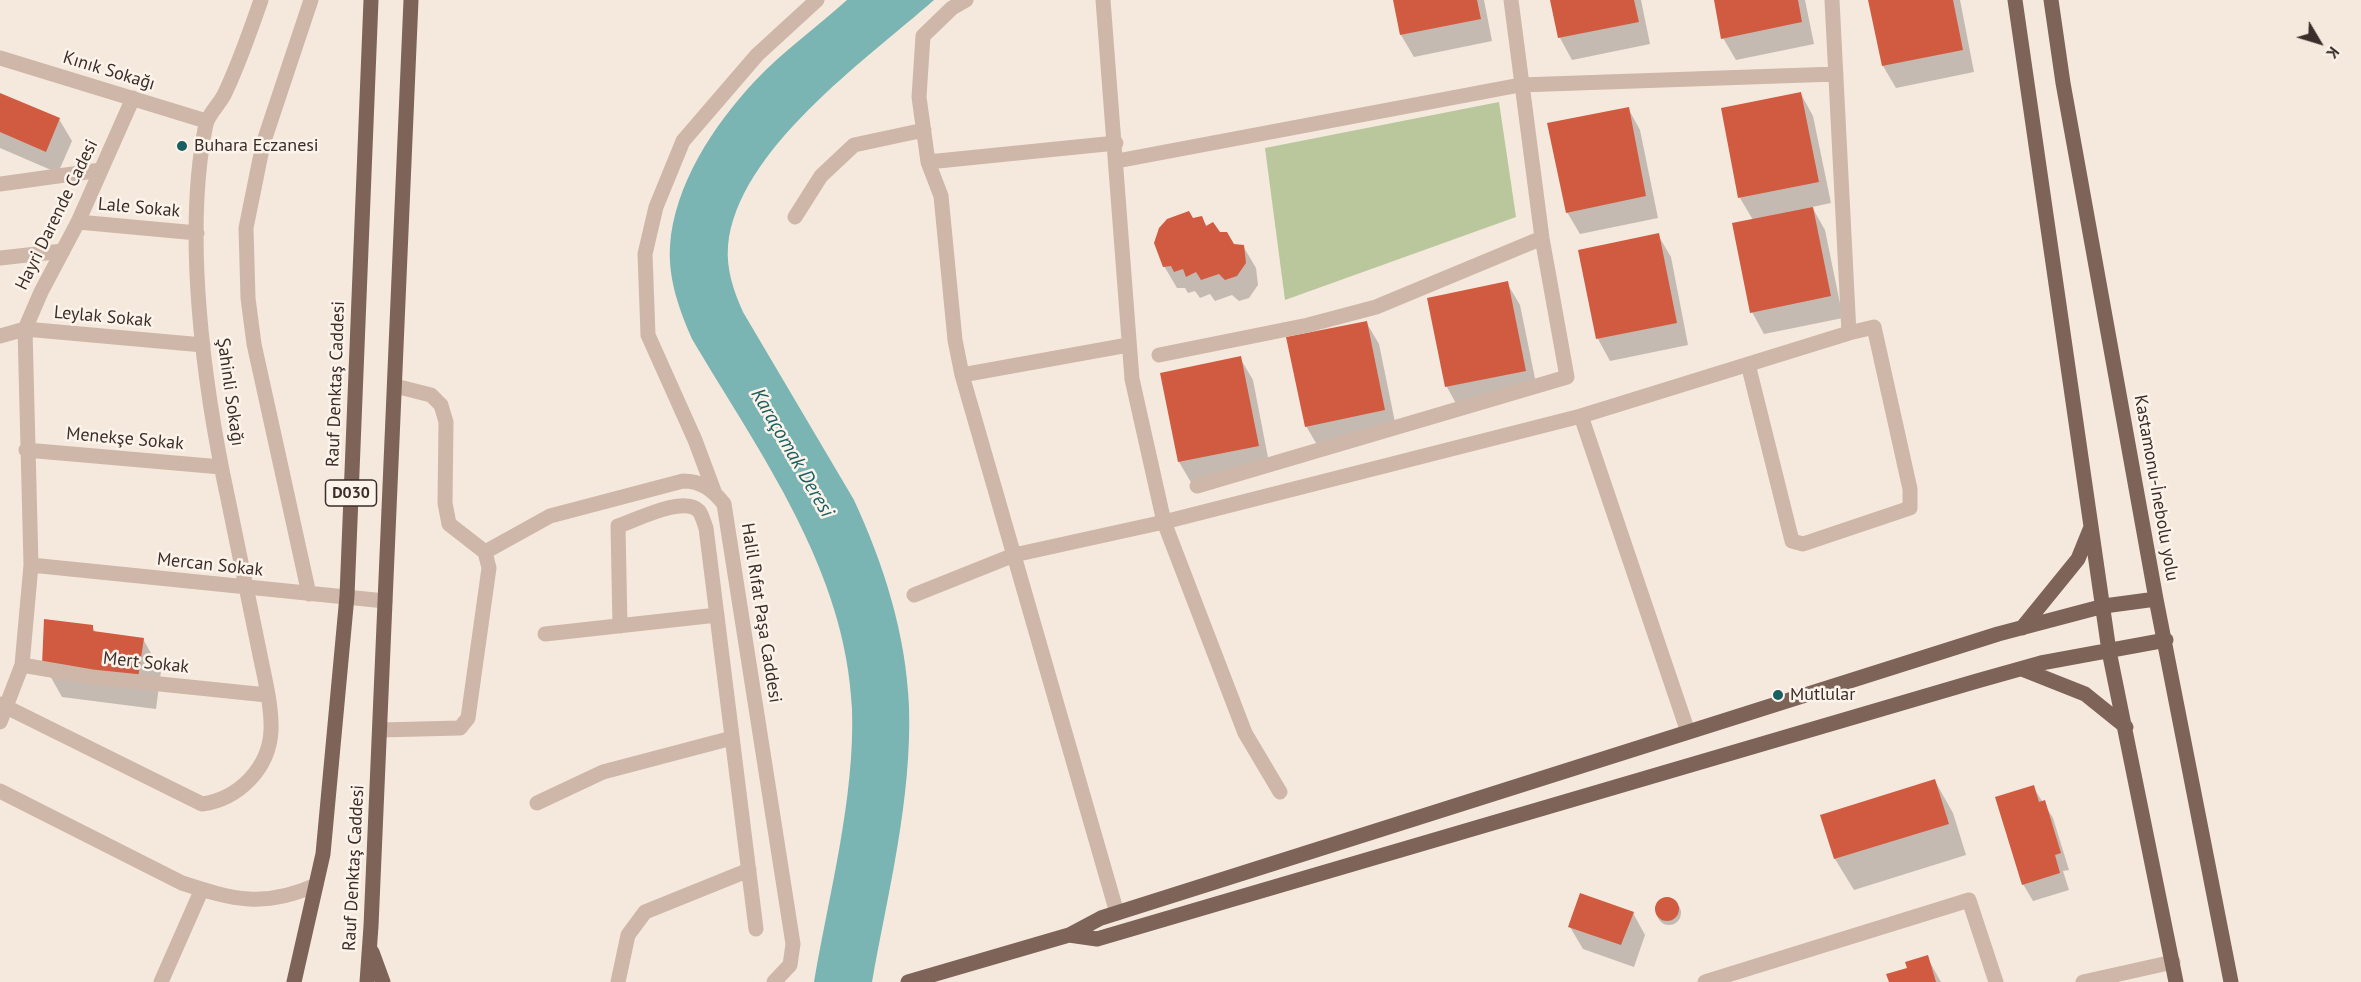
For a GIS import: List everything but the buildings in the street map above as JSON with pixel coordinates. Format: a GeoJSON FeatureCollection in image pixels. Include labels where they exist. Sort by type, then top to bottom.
{"type":"FeatureCollection","features":[{"type":"Feature","properties":{"kind":"main road","name":"Rauf Denktaş Caddesi"},"geometry":{"type":"LineString","coordinates":[[294,982],[323,854],[347,597],[371,0]]}},
{"type":"Feature","properties":{"kind":"main road","name":"Rauf Denktaş Caddesi"},"geometry":{"type":"LineString","coordinates":[[366,982],[370,947],[386,601],[411,0]]}},
{"type":"Feature","properties":{"kind":"main road"},"geometry":{"type":"LineString","coordinates":[[2015,0],[2109,651],[2176,982]]}},
{"type":"Feature","properties":{"kind":"main road","name":"Kastamonu-İnebolu yolu"},"geometry":{"type":"LineString","coordinates":[[2051,0],[2063,83],[2156,599],[2166,640],[2231,982]]}},
{"type":"Feature","properties":{"kind":"main road"},"geometry":{"type":"LineString","coordinates":[[2022,628],[2078,559],[2092,524]]}},
{"type":"Feature","properties":{"kind":"main road"},"geometry":{"type":"LineString","coordinates":[[908,982],[1069,935],[1101,918],[2022,628],[2104,606],[2156,599]]}},
{"type":"Feature","properties":{"kind":"main road"},"geometry":{"type":"LineString","coordinates":[[1069,935],[1097,939],[1789,737],[1821,725],[2022,669],[2166,640]]}},
{"type":"Feature","properties":{"kind":"main road"},"geometry":{"type":"LineString","coordinates":[[2022,669],[2085,694],[2126,727]]}},
{"type":"Feature","properties":{"kind":"main road"},"geometry":{"type":"LineString","coordinates":[[370,947],[383,982]]}},
{"type":"Feature","properties":{"kind":"street","name":"Şahinli Sokağı"},"geometry":{"type":"LineString","coordinates":[[4,706],[202,804],[218,802],[241,789],[258,771],[268,751],[271,730],[267,695],[221,467],[203,345],[197,233],[207,122],[224,95],[261,0]]}},
{"type":"Feature","properties":{"kind":"street"},"geometry":{"type":"LineString","coordinates":[[309,594],[254,344],[248,298],[246,228],[263,144],[311,0]]}},
{"type":"Feature","properties":{"kind":"street","name":"Halil Rıfat Paşa Caddesi"},"geometry":{"type":"LineString","coordinates":[[774,982],[790,965],[793,944],[724,504],[714,491],[695,440],[648,335],[645,254],[656,207],[683,141],[757,55],[817,0]]}},
{"type":"Feature","properties":{"kind":"street"},"geometry":{"type":"LineString","coordinates":[[966,0],[952,8],[923,36],[919,97],[928,162],[941,196],[955,340],[962,375],[1117,913]]}},
{"type":"Feature","properties":{"kind":"street"},"geometry":{"type":"LineString","coordinates":[[1103,0],[1116,143],[1132,379],[1164,522],[1245,733],[1280,792]]}},
{"type":"Feature","properties":{"kind":"street"},"geometry":{"type":"LineString","coordinates":[[1197,486],[1567,377],[1542,238],[1520,85],[1511,0]]}},
{"type":"Feature","properties":{"kind":"street"},"geometry":{"type":"LineString","coordinates":[[1832,0],[1850,333]]}},
{"type":"Feature","properties":{"kind":"street","name":"Kınık Sokağı"},"geometry":{"type":"LineString","coordinates":[[0,58],[207,122]]}},
{"type":"Feature","properties":{"kind":"street"},"geometry":{"type":"LineString","coordinates":[[1117,161],[1520,85],[1836,75]]}},
{"type":"Feature","properties":{"kind":"street","name":"Hayri Darende Cadesi"},"geometry":{"type":"LineString","coordinates":[[0,722],[4,706],[22,665],[30,566],[25,329],[78,222],[133,98]]}},
{"type":"Feature","properties":{"kind":"street"},"geometry":{"type":"LineString","coordinates":[[795,217],[821,176],[854,145],[924,130]]}},
{"type":"Feature","properties":{"kind":"street"},"geometry":{"type":"LineString","coordinates":[[928,162],[1116,143]]}},
{"type":"Feature","properties":{"kind":"street"},"geometry":{"type":"LineString","coordinates":[[0,184],[101,170]]}},
{"type":"Feature","properties":{"kind":"street","name":"Lale Sokak"},"geometry":{"type":"LineString","coordinates":[[78,222],[197,233]]}},
{"type":"Feature","properties":{"kind":"street"},"geometry":{"type":"LineString","coordinates":[[1160,356],[1308,325],[1376,307],[1542,238]]}},
{"type":"Feature","properties":{"kind":"street"},"geometry":{"type":"LineString","coordinates":[[0,258],[63,251]]}},
{"type":"Feature","properties":{"kind":"street"},"geometry":{"type":"LineString","coordinates":[[914,595],[1014,555],[1164,522],[1581,416],[1748,364],[1850,333],[1874,327],[1910,489],[1910,508],[1803,544],[1792,541],[1748,364]]}},
{"type":"Feature","properties":{"kind":"street","name":"Leylak Sokak"},"geometry":{"type":"LineString","coordinates":[[0,336],[25,329],[203,345]]}},
{"type":"Feature","properties":{"kind":"street"},"geometry":{"type":"LineString","coordinates":[[962,375],[1128,345]]}},
{"type":"Feature","properties":{"kind":"street"},"geometry":{"type":"LineString","coordinates":[[380,730],[444,731],[460,728],[468,718],[489,568],[485,552],[449,524],[445,503],[446,422],[441,405],[431,395],[395,386]]}},
{"type":"Feature","properties":{"kind":"street"},"geometry":{"type":"LineString","coordinates":[[1581,416],[1688,732]]}},
{"type":"Feature","properties":{"kind":"street","name":"Menekşe Sokak"},"geometry":{"type":"LineString","coordinates":[[26,450],[221,467]]}},
{"type":"Feature","properties":{"kind":"street"},"geometry":{"type":"LineString","coordinates":[[485,552],[550,516],[683,481],[697,481],[714,491]]}},
{"type":"Feature","properties":{"kind":"street"},"geometry":{"type":"LineString","coordinates":[[620,626],[618,526],[678,504],[689,505],[699,511],[706,528],[756,929]]}},
{"type":"Feature","properties":{"kind":"street","name":"Mercan Sokak"},"geometry":{"type":"LineString","coordinates":[[30,566],[386,601]]}},
{"type":"Feature","properties":{"kind":"street"},"geometry":{"type":"LineString","coordinates":[[545,634],[717,615]]}},
{"type":"Feature","properties":{"kind":"street","name":"Mert Sokak"},"geometry":{"type":"LineString","coordinates":[[22,665],[92,676],[267,695]]}},
{"type":"Feature","properties":{"kind":"street"},"geometry":{"type":"LineString","coordinates":[[537,803],[603,772],[732,738]]}},
{"type":"Feature","properties":{"kind":"street"},"geometry":{"type":"LineString","coordinates":[[0,791],[182,883],[202,889],[240,899],[272,900],[294,895],[316,885]]}},
{"type":"Feature","properties":{"kind":"street"},"geometry":{"type":"LineString","coordinates":[[618,982],[628,935],[645,912],[748,870]]}},
{"type":"Feature","properties":{"kind":"street"},"geometry":{"type":"LineString","coordinates":[[162,982],[202,889]]}},
{"type":"Feature","properties":{"kind":"street"},"geometry":{"type":"LineString","coordinates":[[1705,982],[1969,900],[1996,982]]}},
{"type":"Feature","properties":{"kind":"street"},"geometry":{"type":"LineString","coordinates":[[2083,982],[2173,962]]}},
{"type":"Feature","properties":{"kind":"green space"},"geometry":{"type":"Polygon","coordinates":[[[1499,102],[1516,217],[1285,300],[1265,148],[1499,102]]]}},
{"type":"Feature","properties":{"kind":"water","name":"Karaçomak Deresi"},"geometry":{"type":"Polygon","coordinates":[[[847,0],[934,0],[841,79],[779,142],[754,176],[737,210],[728,246],[731,280],[743,312],[854,500],[875,549],[892,600],[907,679],[909,741],[907,776],[898,845],[872,982],[814,982],[840,846],[849,777],[852,709],[846,658],[834,609],[817,561],[795,515],[771,470],[692,339],[675,294],[670,246],[673,223],[688,179],[698,157],[725,117],[765,71],[847,0]]]}},
{"type":"Feature","properties":{"kind":"place","name":"Buhara Eczanesi"},"geometry":{"type":"Point","coordinates":[182,146]}},
{"type":"Feature","properties":{"kind":"place","name":"Mutlular"},"geometry":{"type":"Point","coordinates":[1778,695]}}]}
